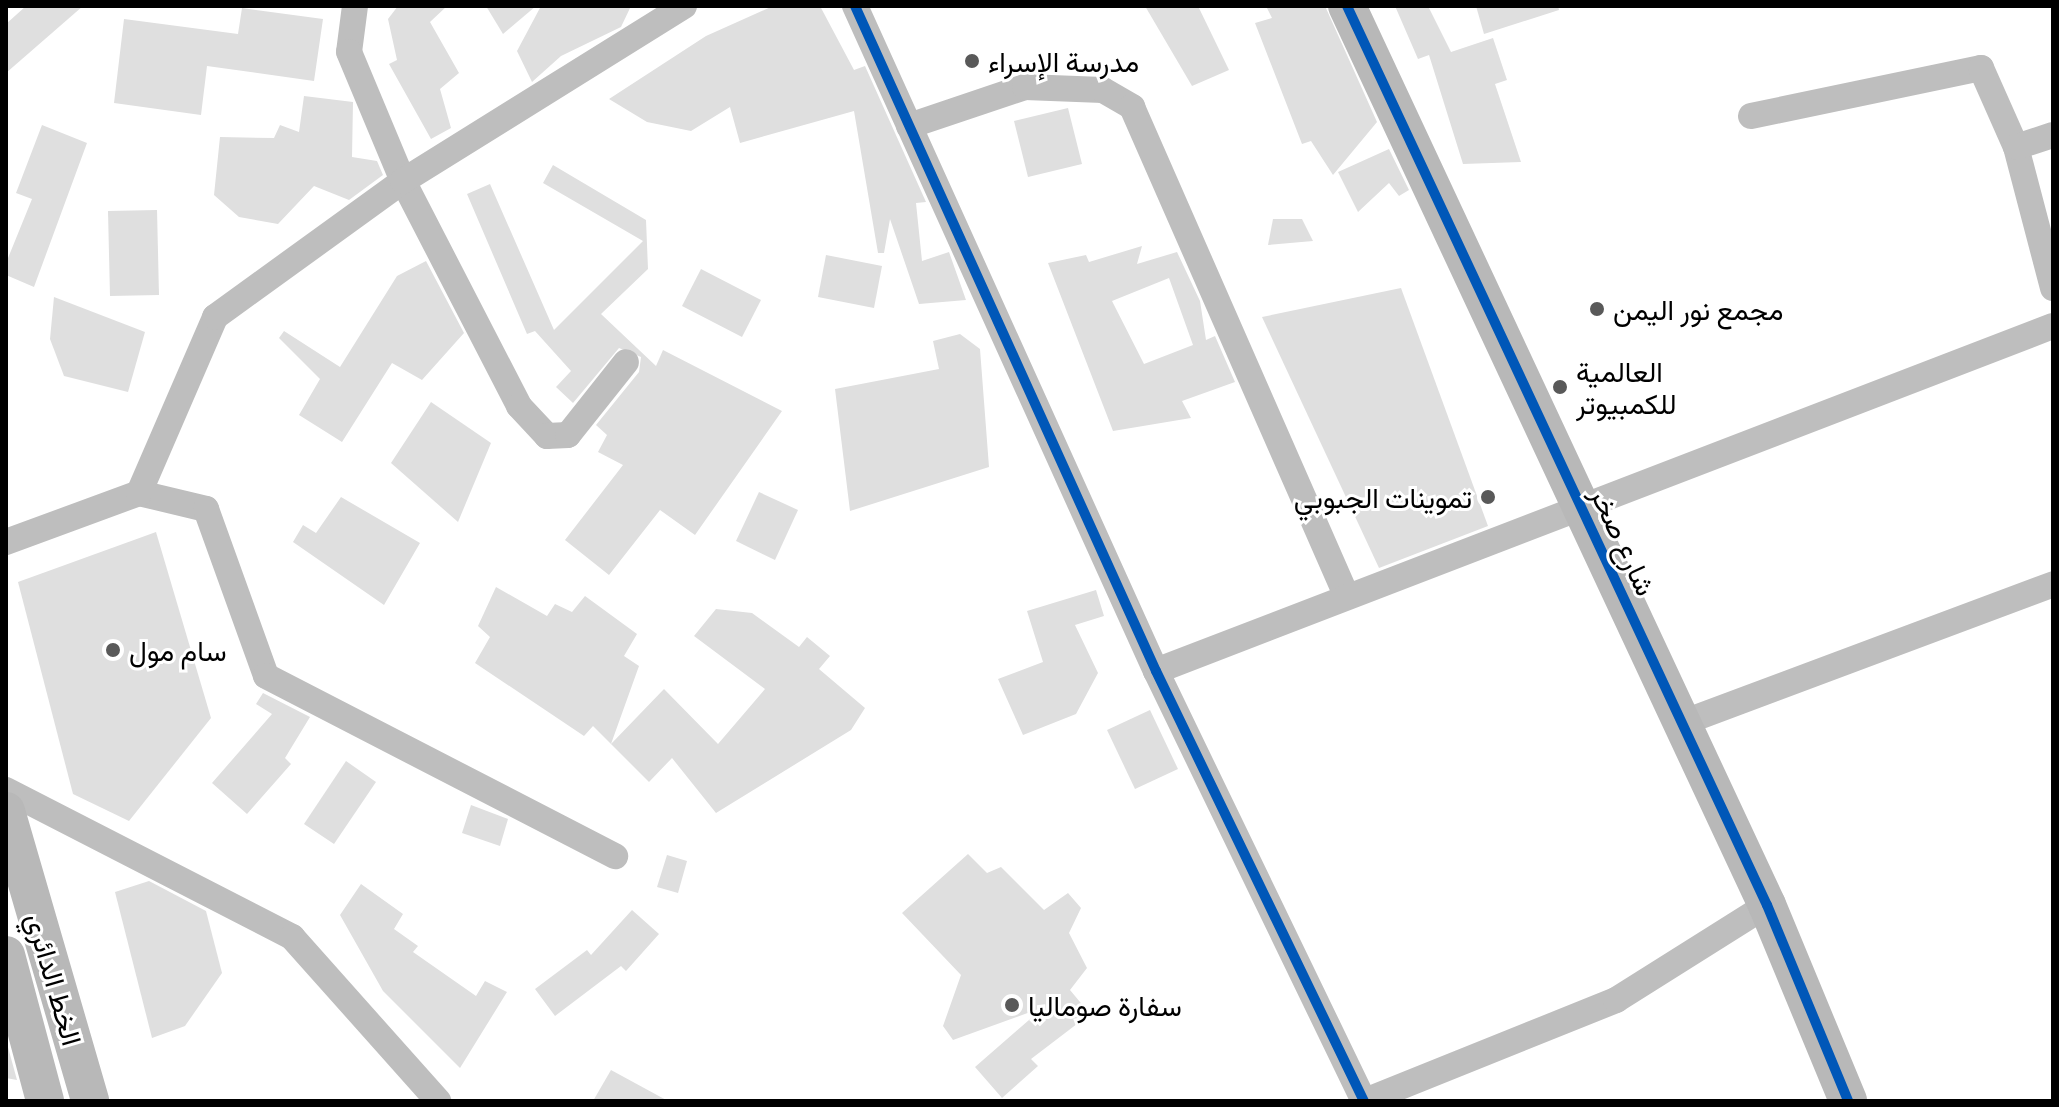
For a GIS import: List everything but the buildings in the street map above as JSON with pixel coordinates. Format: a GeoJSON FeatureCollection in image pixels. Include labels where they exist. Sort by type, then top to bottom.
{"type":"FeatureCollection","features":[{"type":"Feature","properties":{"kind":"street"},"geometry":{"type":"LineString","coordinates":[[355,6],[349,52],[403,181],[538,430],[568,435],[626,362]]}},
{"type":"Feature","properties":{"kind":"street"},"geometry":{"type":"LineString","coordinates":[[139,493],[215,317],[403,181],[684,6]]}},
{"type":"Feature","properties":{"kind":"street"},"geometry":{"type":"LineString","coordinates":[[855,6],[1156,671],[1364,1101],[1616,1000],[1767,905]]}},
{"type":"Feature","properties":{"kind":"street","name":"شارع صخر"},"geometry":{"type":"LineString","coordinates":[[1347,6],[1767,905],[1848,1101]]}},
{"type":"Feature","properties":{"kind":"street"},"geometry":{"type":"LineString","coordinates":[[1751,116],[1981,68],[2016,147],[2053,288]]}},
{"type":"Feature","properties":{"kind":"street"},"geometry":{"type":"LineString","coordinates":[[909,126],[1025,87],[1103,90],[1132,107],[1347,597]]}},
{"type":"Feature","properties":{"kind":"street"},"geometry":{"type":"LineString","coordinates":[[2016,147],[2053,135]]}},
{"type":"Feature","properties":{"kind":"street"},"geometry":{"type":"LineString","coordinates":[[1156,671],[2053,326]]}},
{"type":"Feature","properties":{"kind":"street"},"geometry":{"type":"LineString","coordinates":[[6,542],[139,493],[206,509],[266,676],[615,856]]}},
{"type":"Feature","properties":{"kind":"street"},"geometry":{"type":"LineString","coordinates":[[1682,723],[2053,584]]}},
{"type":"Feature","properties":{"kind":"street"},"geometry":{"type":"LineString","coordinates":[[6,790],[292,937],[438,1101]]}},
{"type":"Feature","properties":{"kind":"street","name":"الخط الدائري"},"geometry":{"type":"LineString","coordinates":[[6,811],[90,1101]]}},
{"type":"Feature","properties":{"kind":"street","name":"الخط الدائري"},"geometry":{"type":"LineString","coordinates":[[6,955],[45,1101]]}},
{"type":"Feature","properties":{"kind":"cycle path"},"geometry":{"type":"LineString","coordinates":[[855,6],[1156,671],[1364,1101]]}},
{"type":"Feature","properties":{"kind":"cycle path"},"geometry":{"type":"LineString","coordinates":[[1347,6],[1767,905],[1848,1101]]}},
{"type":"Feature","properties":{"kind":"place","name":"مدرسة الإسراء"},"geometry":{"type":"Point","coordinates":[972,61]}},
{"type":"Feature","properties":{"kind":"place","name":"مجمع نور اليمن"},"geometry":{"type":"Point","coordinates":[1597,309]}},
{"type":"Feature","properties":{"kind":"place","name":"العالمية للكمبيوتر"},"geometry":{"type":"Point","coordinates":[1560,387]}},
{"type":"Feature","properties":{"kind":"place","name":"تموينات الجبوبي"},"geometry":{"type":"Point","coordinates":[1488,497]}},
{"type":"Feature","properties":{"kind":"place","name":"سام مول"},"geometry":{"type":"Point","coordinates":[113,650]}},
{"type":"Feature","properties":{"kind":"place","name":"سفارة صوماليا"},"geometry":{"type":"Point","coordinates":[1012,1005]}}]}
